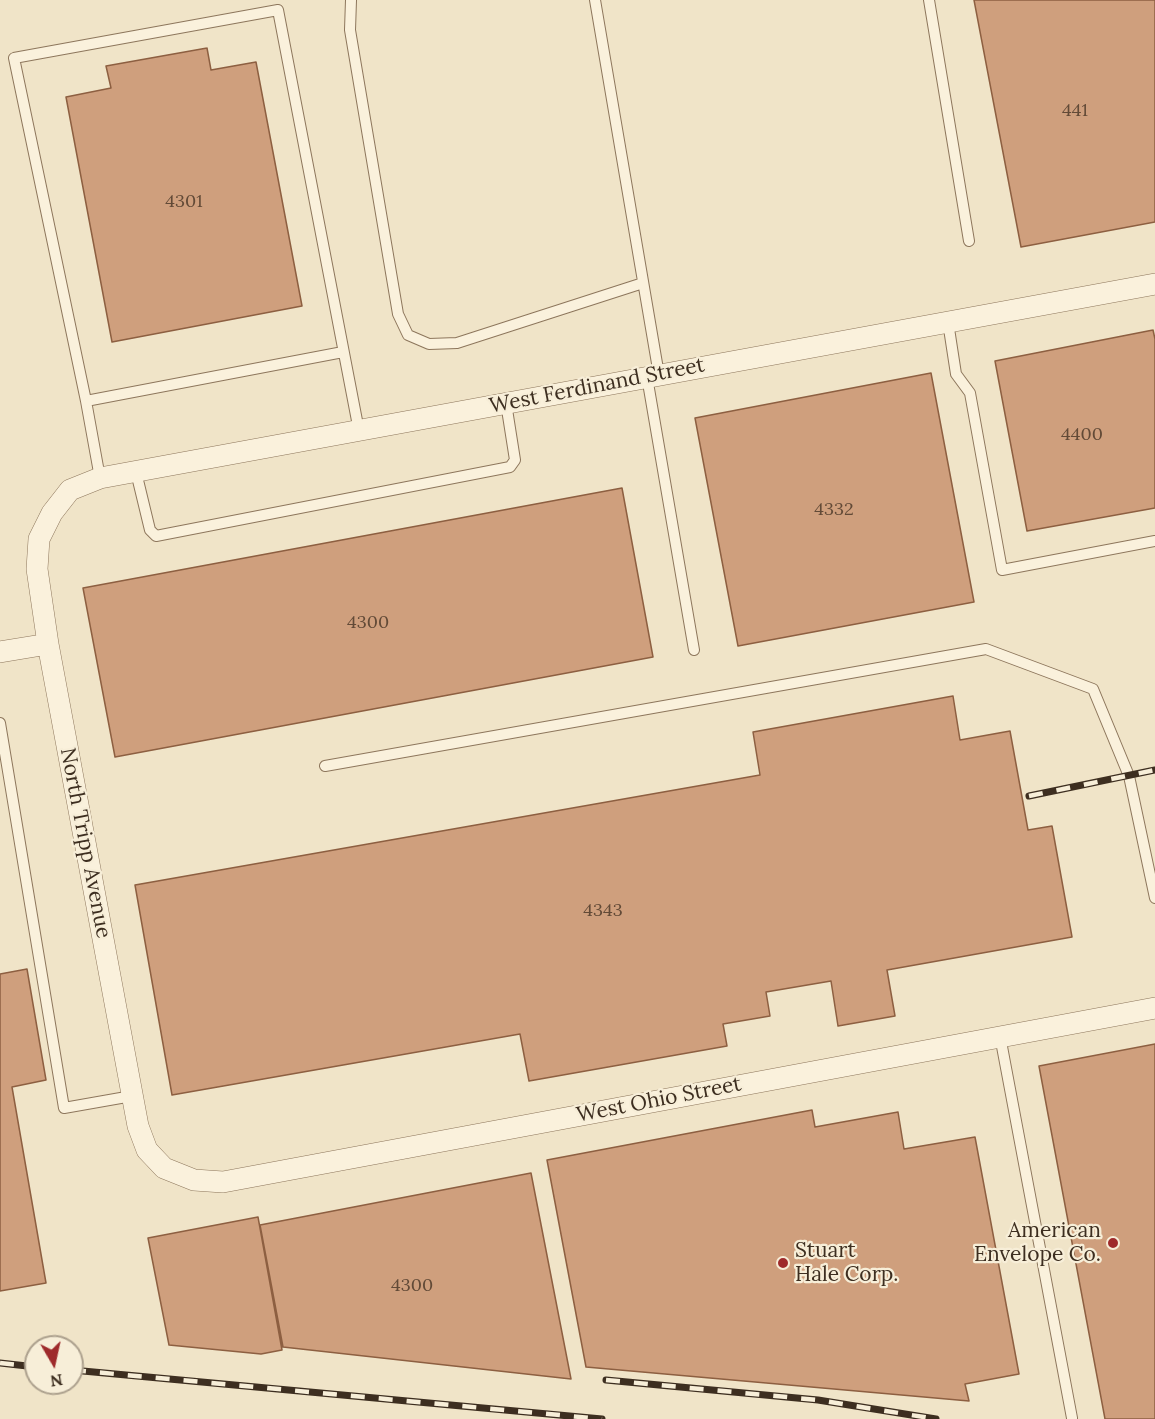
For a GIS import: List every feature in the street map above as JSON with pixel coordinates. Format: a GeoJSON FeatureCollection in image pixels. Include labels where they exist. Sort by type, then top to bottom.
{"type":"FeatureCollection","features":[{"type":"Feature","properties":{"kind":"street","name":"West Ferdinand Street"},"geometry":{"type":"LineString","coordinates":[[52,513],[70,490],[100,478],[1155,284]]}},
{"type":"Feature","properties":{"kind":"street","name":"North Tripp Avenue"},"geometry":{"type":"LineString","coordinates":[[52,513],[39,539],[37,569],[48,644],[138,1126],[147,1150],[164,1168]]}},
{"type":"Feature","properties":{"kind":"street"},"geometry":{"type":"LineString","coordinates":[[0,652],[48,644]]}},
{"type":"Feature","properties":{"kind":"street","name":"West Ohio Street"},"geometry":{"type":"LineString","coordinates":[[164,1168],[194,1180],[223,1182],[1155,1008]]}},
{"type":"Feature","properties":{"kind":"lane"},"geometry":{"type":"LineString","coordinates":[[351,0],[350,30],[398,314],[408,334],[429,344],[457,343],[643,283]]}},
{"type":"Feature","properties":{"kind":"lane"},"geometry":{"type":"LineString","coordinates":[[595,0],[643,283],[653,376],[694,650]]}},
{"type":"Feature","properties":{"kind":"lane"},"geometry":{"type":"LineString","coordinates":[[929,0],[969,241]]}},
{"type":"Feature","properties":{"kind":"lane"},"geometry":{"type":"LineString","coordinates":[[100,478],[14,58],[278,10],[358,430]]}},
{"type":"Feature","properties":{"kind":"lane"},"geometry":{"type":"LineString","coordinates":[[948,322],[956,374],[970,393],[1002,570],[1155,541]]}},
{"type":"Feature","properties":{"kind":"lane"},"geometry":{"type":"LineString","coordinates":[[86,401],[343,352]]}},
{"type":"Feature","properties":{"kind":"lane"},"geometry":{"type":"LineString","coordinates":[[136,472],[150,530],[156,536],[510,467],[515,460],[506,403]]}},
{"type":"Feature","properties":{"kind":"lane"},"geometry":{"type":"LineString","coordinates":[[325,766],[986,649],[1093,689],[1129,776],[1155,898]]}},
{"type":"Feature","properties":{"kind":"lane"},"geometry":{"type":"LineString","coordinates":[[0,723],[64,1108],[132,1096]]}},
{"type":"Feature","properties":{"kind":"lane"},"geometry":{"type":"LineString","coordinates":[[1000,1036],[1072,1418]]}},
{"type":"Feature","properties":{"kind":"building"},"geometry":{"type":"Polygon","coordinates":[[[974,0],[1155,0],[1155,222],[1021,247],[974,0]]]}},
{"type":"Feature","properties":{"kind":"building"},"geometry":{"type":"Polygon","coordinates":[[[207,48],[211,70],[256,62],[302,306],[112,342],[66,97],[111,88],[106,66],[207,48]]]}},
{"type":"Feature","properties":{"kind":"building"},"geometry":{"type":"Polygon","coordinates":[[[1153,330],[1155,339],[1155,508],[1027,531],[995,361],[1153,330]]]}},
{"type":"Feature","properties":{"kind":"building"},"geometry":{"type":"Polygon","coordinates":[[[931,373],[974,602],[738,646],[695,418],[931,373]]]}},
{"type":"Feature","properties":{"kind":"building"},"geometry":{"type":"Polygon","coordinates":[[[622,488],[653,657],[115,757],[83,588],[622,488]]]}},
{"type":"Feature","properties":{"kind":"building"},"geometry":{"type":"Polygon","coordinates":[[[953,696],[960,740],[1010,731],[1028,830],[1052,826],[1072,937],[887,970],[895,1016],[838,1026],[831,981],[766,992],[770,1016],[723,1024],[727,1046],[529,1081],[520,1034],[172,1095],[135,885],[760,775],[753,732],[953,696]]]}},
{"type":"Feature","properties":{"kind":"building"},"geometry":{"type":"Polygon","coordinates":[[[27,969],[46,1080],[12,1087],[46,1283],[0,1291],[0,974],[27,969]]]}},
{"type":"Feature","properties":{"kind":"building","name":"American Envelope Co."},"geometry":{"type":"Polygon","coordinates":[[[1155,1044],[1155,1419],[1105,1419],[1039,1066],[1155,1044]]]}},
{"type":"Feature","properties":{"kind":"building","name":"Stuart Hale Corp."},"geometry":{"type":"Polygon","coordinates":[[[812,1110],[815,1127],[898,1112],[904,1149],[975,1137],[1019,1374],[965,1384],[969,1401],[586,1367],[547,1160],[812,1110]]]}},
{"type":"Feature","properties":{"kind":"building"},"geometry":{"type":"Polygon","coordinates":[[[531,1173],[571,1379],[283,1347],[260,1225],[531,1173]]]}},
{"type":"Feature","properties":{"kind":"building"},"geometry":{"type":"Polygon","coordinates":[[[258,1217],[282,1350],[261,1354],[169,1345],[148,1238],[258,1217]]]}},
{"type":"Feature","properties":{"kind":"railway"},"geometry":{"type":"LineString","coordinates":[[1029,796],[1155,770]]}},
{"type":"Feature","properties":{"kind":"railway"},"geometry":{"type":"LineString","coordinates":[[0,1363],[24,1366]]}},
{"type":"Feature","properties":{"kind":"railway"},"geometry":{"type":"LineString","coordinates":[[84,1371],[602,1419]]}},
{"type":"Feature","properties":{"kind":"railway"},"geometry":{"type":"LineString","coordinates":[[606,1380],[818,1400],[936,1419]]}},
{"type":"Feature","properties":{"kind":"place","name":"American Envelope Co."},"geometry":{"type":"Point","coordinates":[1113,1243]}},
{"type":"Feature","properties":{"kind":"place","name":"Stuart Hale Corp."},"geometry":{"type":"Point","coordinates":[783,1263]}}]}
